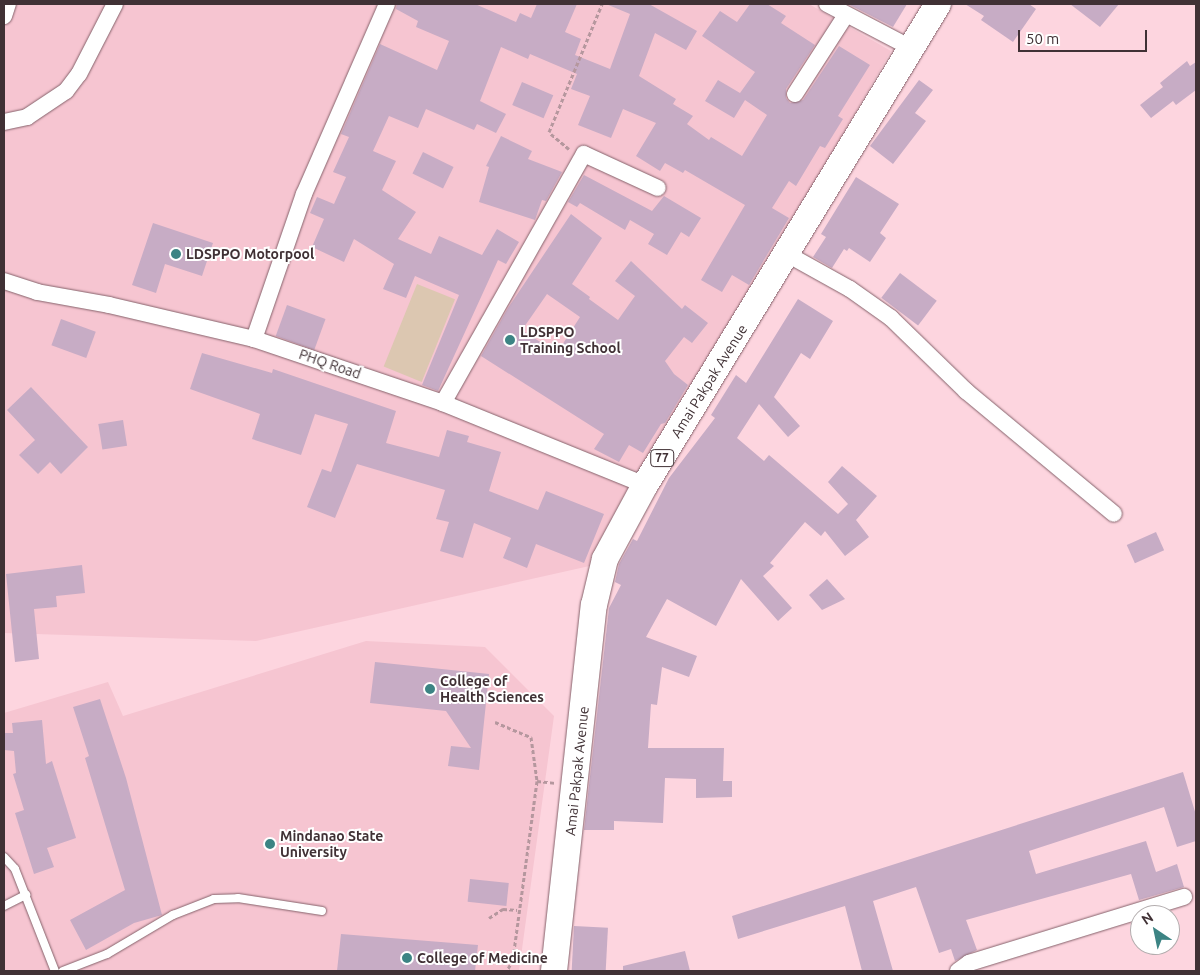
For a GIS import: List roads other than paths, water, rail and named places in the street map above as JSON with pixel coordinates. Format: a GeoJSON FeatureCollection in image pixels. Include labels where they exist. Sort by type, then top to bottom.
{"type":"FeatureCollection","features":[{"type":"Feature","properties":{"kind":"highway","name":"Amai Pakpak Avenue"},"geometry":{"type":"LineString","coordinates":[[554,971],[598,580],[605,559],[645,485],[938,4]]}},
{"type":"Feature","properties":{"kind":"street"},"geometry":{"type":"LineString","coordinates":[[4,16],[8,4]]}},
{"type":"Feature","properties":{"kind":"street"},"geometry":{"type":"LineString","coordinates":[[4,122],[27,117],[66,90],[79,74],[115,4]]}},
{"type":"Feature","properties":{"kind":"street"},"geometry":{"type":"LineString","coordinates":[[254,339],[304,194],[387,4]]}},
{"type":"Feature","properties":{"kind":"street"},"geometry":{"type":"LineString","coordinates":[[827,4],[911,48]]}},
{"type":"Feature","properties":{"kind":"street"},"geometry":{"type":"LineString","coordinates":[[795,94],[846,15]]}},
{"type":"Feature","properties":{"kind":"street"},"geometry":{"type":"LineString","coordinates":[[443,403],[584,154],[658,188]]}},
{"type":"Feature","properties":{"kind":"street"},"geometry":{"type":"LineString","coordinates":[[787,254],[850,289],[891,318],[966,391],[1114,514]]}},
{"type":"Feature","properties":{"kind":"street","name":"PHQ Road"},"geometry":{"type":"LineString","coordinates":[[4,281],[37,292],[109,305],[254,339],[443,403],[645,485]]}},
{"type":"Feature","properties":{"kind":"street"},"geometry":{"type":"LineString","coordinates":[[958,971],[969,963],[1184,897]]}},
{"type":"Feature","properties":{"kind":"lane"},"geometry":{"type":"LineString","coordinates":[[4,857],[15,869],[55,971]]}},
{"type":"Feature","properties":{"kind":"lane"},"geometry":{"type":"LineString","coordinates":[[4,906],[26,895]]}},
{"type":"Feature","properties":{"kind":"lane"},"geometry":{"type":"LineString","coordinates":[[63,971],[107,954],[173,915],[214,899],[246,899],[322,911]]}},
{"type":"Feature","properties":{"kind":"place","name":"LDSPPO Motorpool"},"geometry":{"type":"Point","coordinates":[176,254]}},
{"type":"Feature","properties":{"kind":"place","name":"LDSPPO Training School"},"geometry":{"type":"Point","coordinates":[510,340]}},
{"type":"Feature","properties":{"kind":"place","name":"College of Health Sciences"},"geometry":{"type":"Point","coordinates":[430,689]}},
{"type":"Feature","properties":{"kind":"place","name":"Mindanao State University"},"geometry":{"type":"Point","coordinates":[270,844]}},
{"type":"Feature","properties":{"kind":"place","name":"College of Medicine"},"geometry":{"type":"Point","coordinates":[407,958]}}]}
